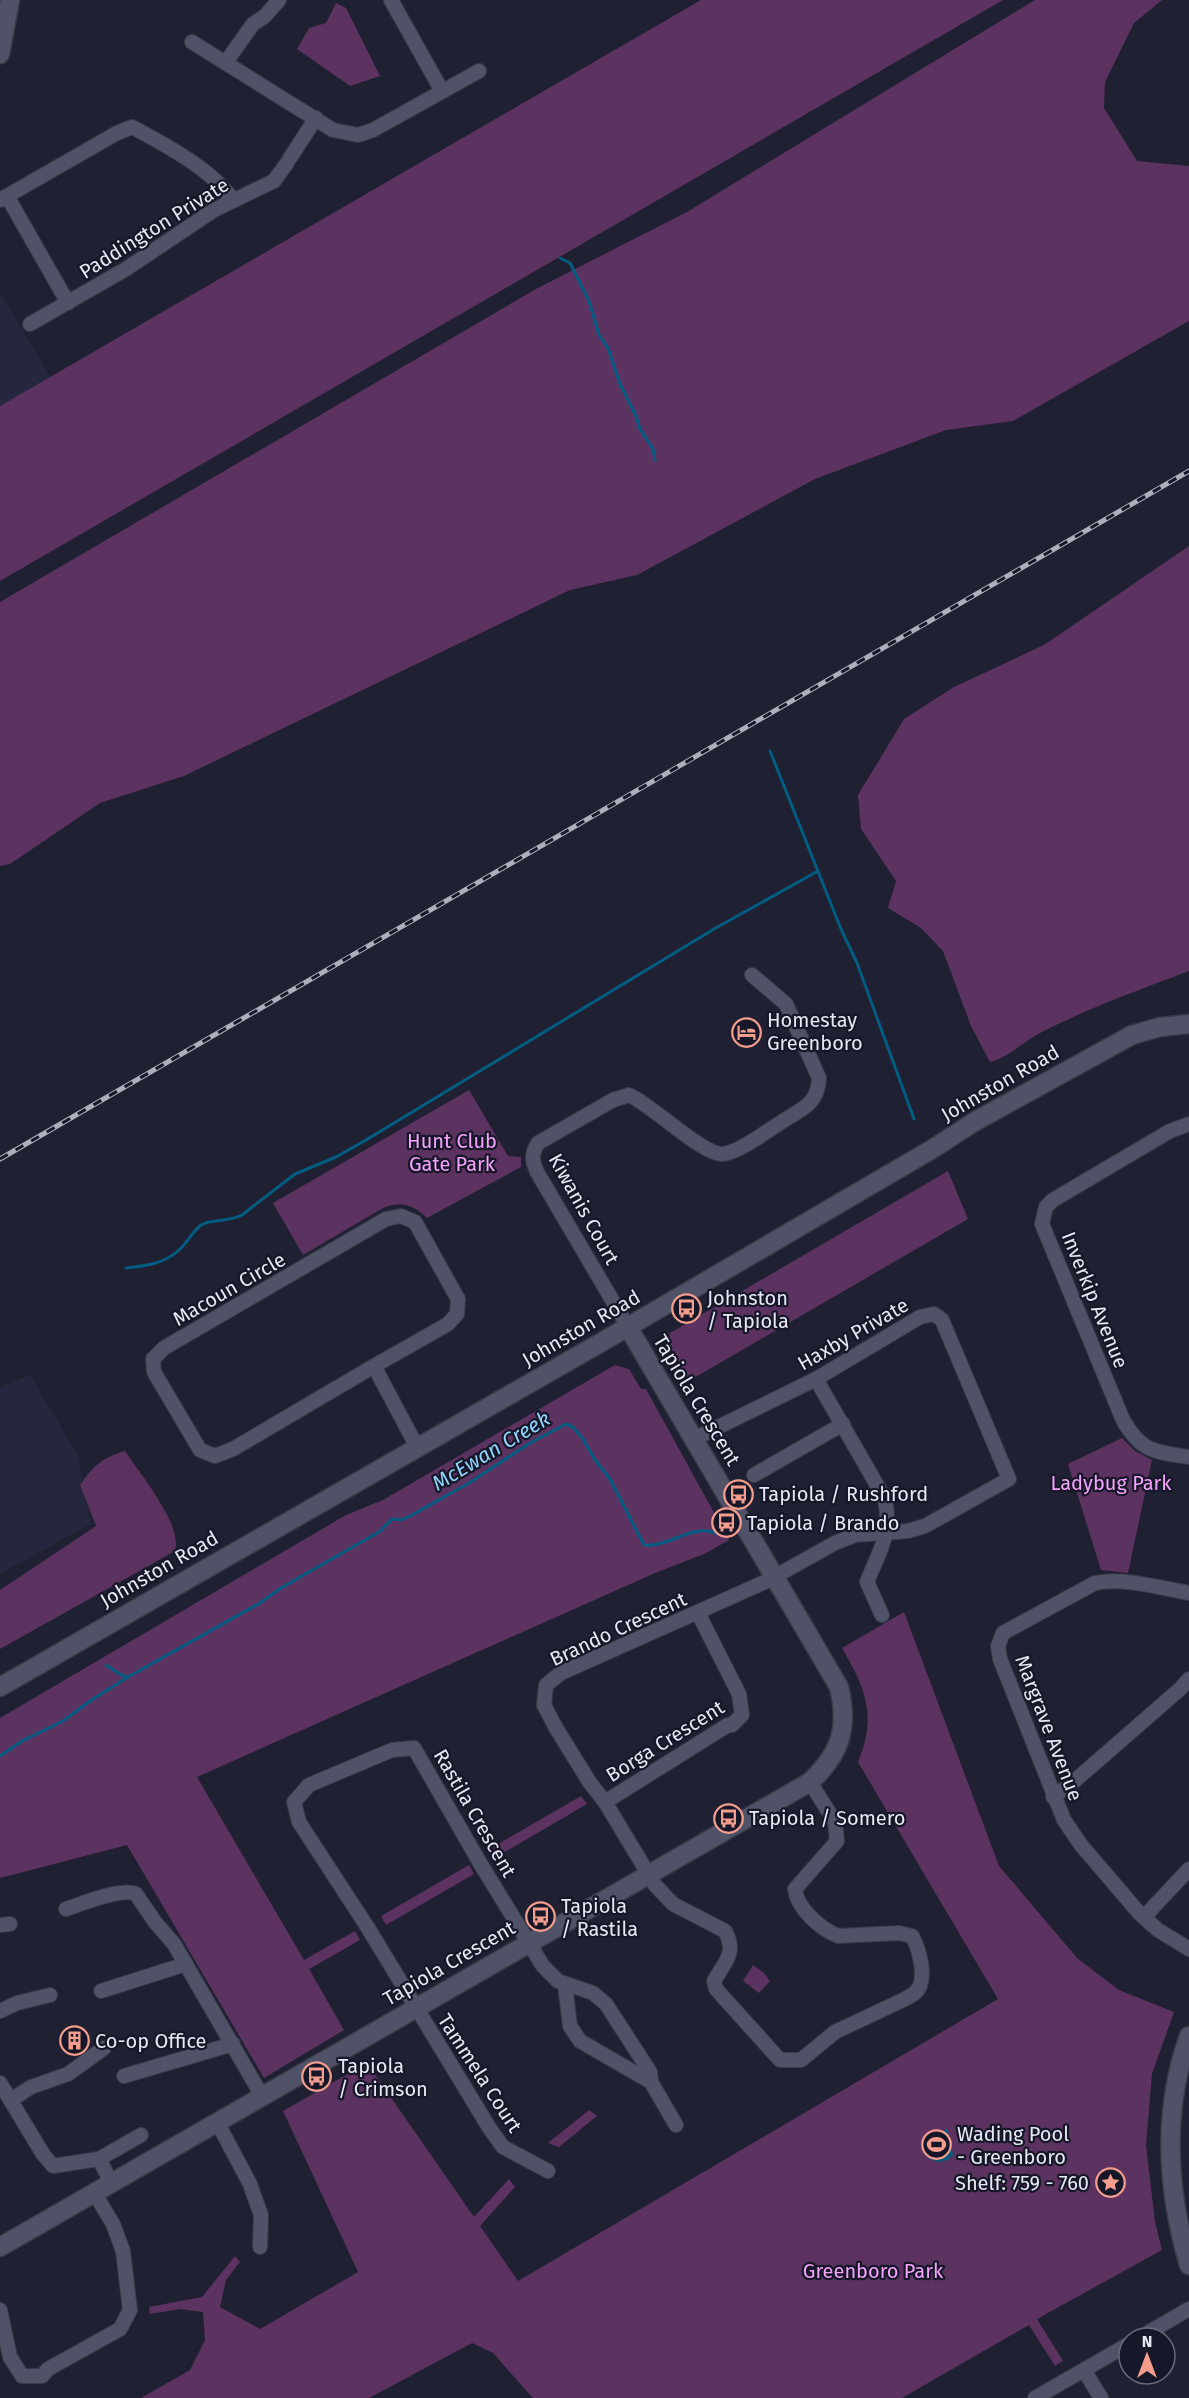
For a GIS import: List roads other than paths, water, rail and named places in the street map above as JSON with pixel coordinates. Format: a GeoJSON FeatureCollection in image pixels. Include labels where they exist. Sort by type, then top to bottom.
{"type":"FeatureCollection","features":[{"type":"Feature","properties":{"kind":"street"},"geometry":{"type":"LineString","coordinates":[[0,54],[10,0]]}},
{"type":"Feature","properties":{"kind":"street"},"geometry":{"type":"LineString","coordinates":[[226,63],[253,24],[265,16],[279,0]]}},
{"type":"Feature","properties":{"kind":"street"},"geometry":{"type":"LineString","coordinates":[[391,0],[442,91]]}},
{"type":"Feature","properties":{"kind":"street"},"geometry":{"type":"LineString","coordinates":[[192,42],[333,130],[358,135],[373,130],[479,71]]}},
{"type":"Feature","properties":{"kind":"street","name":"Paddington Private"},"geometry":{"type":"LineString","coordinates":[[30,324],[68,303],[233,200],[274,181],[316,118]]}},
{"type":"Feature","properties":{"kind":"street"},"geometry":{"type":"LineString","coordinates":[[3,198],[117,132],[132,127],[203,170],[223,185],[233,200]]}},
{"type":"Feature","properties":{"kind":"street","name":"Paddington Private"},"geometry":{"type":"LineString","coordinates":[[3,198],[68,303]]}},
{"type":"Feature","properties":{"kind":"street","name":"Kiwanis Court"},"geometry":{"type":"LineString","coordinates":[[628,1327],[537,1172],[532,1153],[538,1143],[613,1100],[629,1095],[643,1101],[707,1150],[721,1154],[736,1149],[809,1105],[819,1092],[819,1078],[786,1004],[752,975]]}},
{"type":"Feature","properties":{"kind":"street","name":"Johnston Road"},"geometry":{"type":"LineString","coordinates":[[0,1687],[628,1327],[924,1154],[974,1122],[1124,1039],[1161,1027],[1189,1024]]}},
{"type":"Feature","properties":{"kind":"street","name":"Inverkip Avenue"},"geometry":{"type":"LineString","coordinates":[[1189,1124],[1170,1131],[1053,1200],[1046,1207],[1042,1224],[1118,1409],[1134,1438],[1143,1446],[1157,1452],[1189,1457]]}},
{"type":"Feature","properties":{"kind":"street","name":"Macoun Circle"},"geometry":{"type":"LineString","coordinates":[[401,1216],[416,1222],[458,1299],[458,1314],[448,1324],[374,1366],[233,1449],[215,1456],[200,1450],[154,1372],[153,1359],[164,1348],[347,1241],[386,1219],[401,1216]]}},
{"type":"Feature","properties":{"kind":"street","name":"Haxby Private"},"geometry":{"type":"LineString","coordinates":[[694,1439],[816,1379],[920,1317],[934,1314],[942,1320],[1009,1479]]}},
{"type":"Feature","properties":{"kind":"street","name":"Tapiola Crescent"},"geometry":{"type":"LineString","coordinates":[[0,2247],[810,1782],[827,1766],[836,1752],[843,1724],[839,1687],[628,1327]]}},
{"type":"Feature","properties":{"kind":"street"},"geometry":{"type":"LineString","coordinates":[[374,1366],[417,1447]]}},
{"type":"Feature","properties":{"kind":"street"},"geometry":{"type":"LineString","coordinates":[[816,1379],[885,1499],[889,1518],[888,1531],[867,1582],[882,1615]]}},
{"type":"Feature","properties":{"kind":"street"},"geometry":{"type":"LineString","coordinates":[[754,1475],[843,1424]]}},
{"type":"Feature","properties":{"kind":"street","name":"Brando Crescent"},"geometry":{"type":"LineString","coordinates":[[810,1782],[835,1822],[837,1841],[795,1889],[796,1900],[829,1932],[838,1936],[899,1933],[912,1936],[917,1945],[920,1985],[915,1993],[905,2000],[835,2032],[801,2060],[786,2061],[780,2060],[716,1989],[714,1981],[731,1951],[725,1931],[673,1904],[647,1874],[556,1728],[544,1705],[546,1685],[561,1673],[774,1577],[835,1543],[855,1535],[908,1531],[925,1526],[1009,1479]]}},
{"type":"Feature","properties":{"kind":"street","name":"Margrave Avenue"},"geometry":{"type":"LineString","coordinates":[[1189,1593],[1107,1581],[1088,1587],[1003,1633],[998,1646],[1000,1659],[1064,1820],[1081,1845],[1144,1917],[1158,1930],[1189,1949]]}},
{"type":"Feature","properties":{"kind":"street","name":"Borga Crescent"},"geometry":{"type":"LineString","coordinates":[[604,1802],[728,1725],[732,1725],[742,1715],[739,1694],[698,1613]]}},
{"type":"Feature","properties":{"kind":"street"},"geometry":{"type":"LineString","coordinates":[[1053,1797],[1172,1697],[1189,1679]]}},
{"type":"Feature","properties":{"kind":"street","name":"Rastila Crescent"},"geometry":{"type":"LineString","coordinates":[[416,2009],[368,1928],[298,1822],[294,1802],[309,1785],[392,1750],[414,1748],[529,1943]]}},
{"type":"Feature","properties":{"kind":"street"},"geometry":{"type":"LineString","coordinates":[[1144,1917],[1189,1869]]}},
{"type":"Feature","properties":{"kind":"street"},"geometry":{"type":"LineString","coordinates":[[66,1909],[96,1899],[132,1892],[174,1944],[262,2096]]}},
{"type":"Feature","properties":{"kind":"street"},"geometry":{"type":"LineString","coordinates":[[529,1943],[543,1966],[565,1985],[593,1993],[606,2004],[650,2072],[651,2082],[676,2125]]}},
{"type":"Feature","properties":{"kind":"street"},"geometry":{"type":"LineString","coordinates":[[101,1991],[186,1964]]}},
{"type":"Feature","properties":{"kind":"street"},"geometry":{"type":"LineString","coordinates":[[565,1985],[570,2026],[580,2041],[651,2082]]}},
{"type":"Feature","properties":{"kind":"street"},"geometry":{"type":"LineString","coordinates":[[0,2011],[17,2003],[50,1995]]}},
{"type":"Feature","properties":{"kind":"street","name":"Tammela Court"},"geometry":{"type":"LineString","coordinates":[[416,2009],[503,2146],[548,2172]]}},
{"type":"Feature","properties":{"kind":"street"},"geometry":{"type":"LineString","coordinates":[[1189,2036],[1176,2084],[1170,2132],[1176,2219],[1189,2265]]}},
{"type":"Feature","properties":{"kind":"street"},"geometry":{"type":"LineString","coordinates":[[124,2076],[233,2044]]}},
{"type":"Feature","properties":{"kind":"street"},"geometry":{"type":"LineString","coordinates":[[11,2100],[32,2087],[68,2074],[104,2048]]}},
{"type":"Feature","properties":{"kind":"street"},"geometry":{"type":"LineString","coordinates":[[0,2083],[43,2154],[53,2166],[99,2159],[141,2135]]}},
{"type":"Feature","properties":{"kind":"street"},"geometry":{"type":"LineString","coordinates":[[218,2122],[250,2184],[261,2215],[260,2247]]}},
{"type":"Feature","properties":{"kind":"street"},"geometry":{"type":"LineString","coordinates":[[99,2159],[112,2184]]}},
{"type":"Feature","properties":{"kind":"street"},"geometry":{"type":"LineString","coordinates":[[0,2310],[10,2357],[22,2376],[42,2376],[48,2369],[120,2328],[130,2310],[123,2251],[113,2224],[95,2194]]}},
{"type":"Feature","properties":{"kind":"street"},"geometry":{"type":"LineString","coordinates":[[1160,2326],[1189,2310]]}},
{"type":"Feature","properties":{"kind":"street"},"geometry":{"type":"LineString","coordinates":[[1035,2398],[1117,2351]]}},
{"type":"Feature","properties":{"kind":"street"},"geometry":{"type":"LineString","coordinates":[[1084,2370],[1101,2398]]}},
{"type":"Feature","properties":{"kind":"water","name":"Wading Pool - Greenboro"},"geometry":{"type":"Polygon","coordinates":[[[947,2129],[949,2135],[945,2143],[952,2150],[953,2156],[939,2162],[929,2159],[925,2151],[929,2140],[937,2133],[939,2135],[947,2129]]]}},
{"type":"Feature","properties":{"kind":"waterway"},"geometry":{"type":"LineString","coordinates":[[560,258],[570,263],[589,301],[599,335],[608,348],[620,384],[640,429],[653,449],[655,460]]}},
{"type":"Feature","properties":{"kind":"waterway"},"geometry":{"type":"LineString","coordinates":[[770,751],[841,929],[857,963],[914,1119]]}},
{"type":"Feature","properties":{"kind":"waterway"},"geometry":{"type":"LineString","coordinates":[[126,1268],[147,1265],[173,1255],[201,1225],[242,1215],[295,1174],[336,1157],[366,1140],[714,929],[818,871]]}},
{"type":"Feature","properties":{"kind":"waterway","name":"McEwan Creek"},"geometry":{"type":"LineString","coordinates":[[0,1756],[22,1741],[63,1721],[128,1677],[260,1603],[281,1588],[379,1532],[392,1519],[401,1520],[412,1515],[469,1483],[530,1443],[566,1424],[573,1427],[583,1439],[595,1460],[610,1479],[644,1545],[663,1543],[699,1531],[718,1534]]}},
{"type":"Feature","properties":{"kind":"waterway"},"geometry":{"type":"LineString","coordinates":[[106,1665],[128,1677]]}},
{"type":"Feature","properties":{"kind":"railway"},"geometry":{"type":"LineString","coordinates":[[0,1159],[1189,471]]}},
{"type":"Feature","properties":{"kind":"place","name":"Homestay Greenboro"},"geometry":{"type":"Point","coordinates":[746,1032]}},
{"type":"Feature","properties":{"kind":"place","name":"Johnston / Tapiola"},"geometry":{"type":"Point","coordinates":[686,1309]}},
{"type":"Feature","properties":{"kind":"place","name":"Tapiola / Rushford"},"geometry":{"type":"Point","coordinates":[738,1494]}},
{"type":"Feature","properties":{"kind":"place","name":"Tapiola / Brando"},"geometry":{"type":"Point","coordinates":[726,1523]}},
{"type":"Feature","properties":{"kind":"place","name":"Tapiola / Somero"},"geometry":{"type":"Point","coordinates":[728,1818]}},
{"type":"Feature","properties":{"kind":"place","name":"Tapiola / Rastila"},"geometry":{"type":"Point","coordinates":[540,1917]}},
{"type":"Feature","properties":{"kind":"place","name":"Co-op Office"},"geometry":{"type":"Point","coordinates":[74,2041]}},
{"type":"Feature","properties":{"kind":"place","name":"Tapiola / Crimson"},"geometry":{"type":"Point","coordinates":[317,2077]}},
{"type":"Feature","properties":{"kind":"place","name":"Wading Pool - Greenboro"},"geometry":{"type":"Point","coordinates":[936,2145]}},
{"type":"Feature","properties":{"kind":"place","name":"Shelf: 759 - 760"},"geometry":{"type":"Point","coordinates":[1110,2183]}},
{"type":"Feature","properties":{"kind":"park label","name":"Hunt Club Gate Park"},"geometry":{"type":"Point","coordinates":[452,1152]}},
{"type":"Feature","properties":{"kind":"park label","name":"Ladybug Park"},"geometry":{"type":"Point","coordinates":[1111,1483]}},
{"type":"Feature","properties":{"kind":"park label","name":"Greenboro Park"},"geometry":{"type":"Point","coordinates":[873,2271]}}]}
